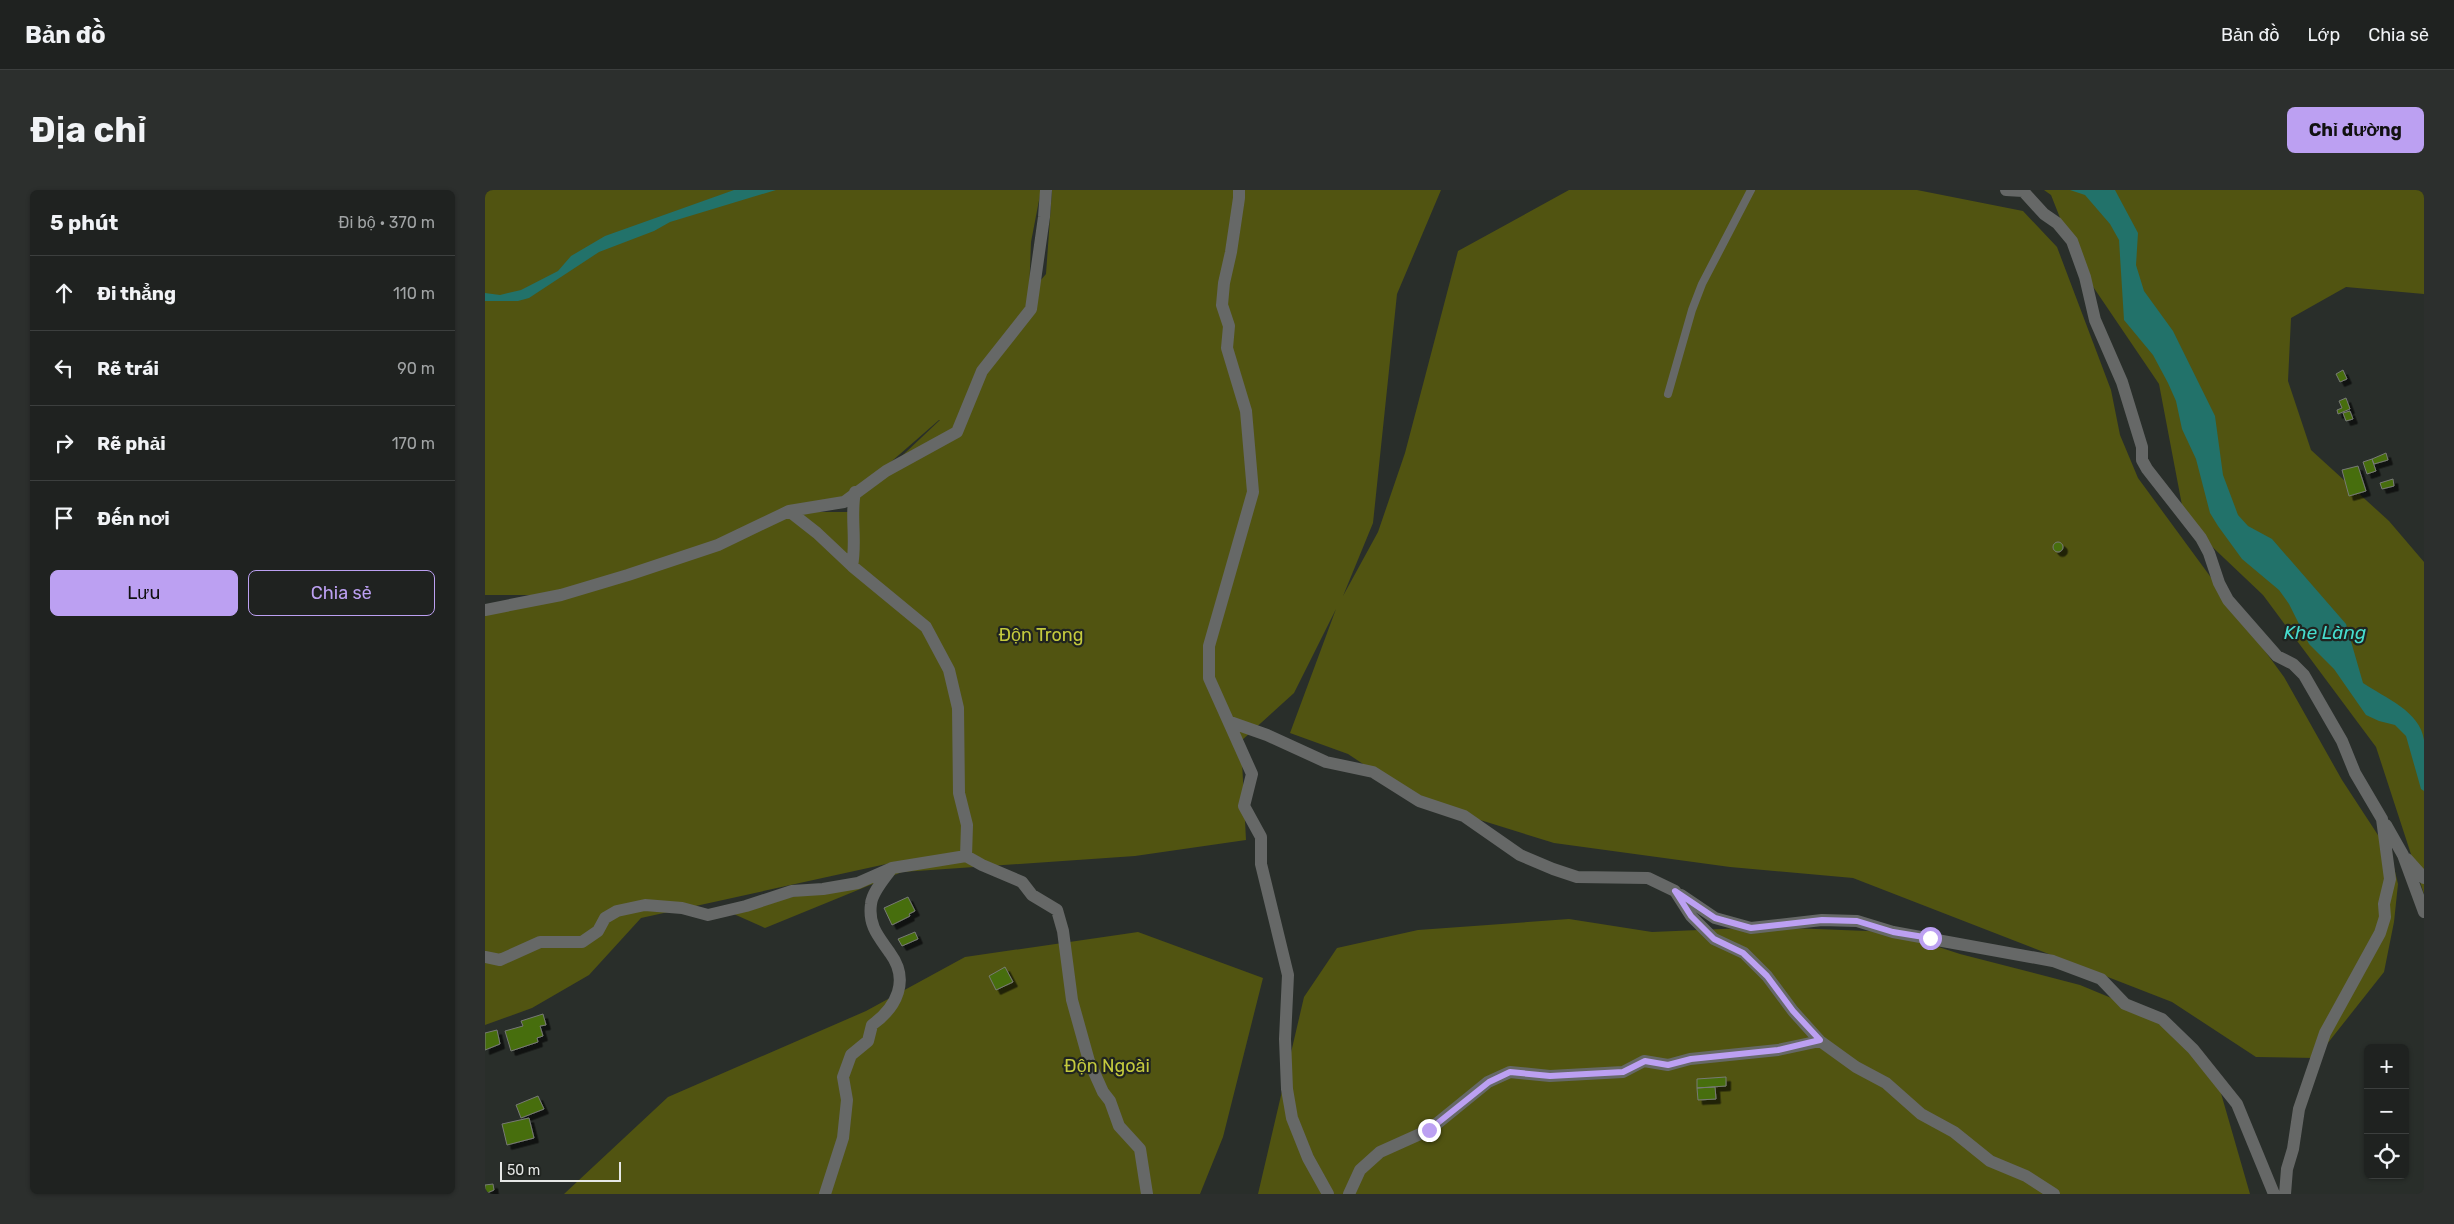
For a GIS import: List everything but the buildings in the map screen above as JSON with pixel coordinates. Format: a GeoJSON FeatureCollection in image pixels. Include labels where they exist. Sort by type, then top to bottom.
{"type":"FeatureCollection","features":[{"type":"Feature","properties":{"kind":"street"},"geometry":{"type":"LineString","coordinates":[[485,610],[561,595],[628,575],[718,545],[789,511],[844,502],[855,492],[886,471],[957,432],[982,371],[1031,309],[1045,217],[1046,190]]}},
{"type":"Feature","properties":{"kind":"street"},"geometry":{"type":"LineString","coordinates":[[1239,190],[1222,306],[1229,326],[1227,348],[1246,411],[1253,492],[1209,646],[1209,678],[1252,774],[1244,806],[1261,837],[1261,864],[1288,975],[1285,1039],[1287,1089],[1292,1118],[1308,1158],[1328,1194]]}},
{"type":"Feature","properties":{"kind":"street"},"geometry":{"type":"LineString","coordinates":[[2006,190],[2023,191],[2044,214],[2057,223],[2072,241],[2085,277],[2095,320],[2122,382],[2142,447],[2142,460],[2185,521],[2201,538],[2228,600],[2277,656],[2293,664],[2304,675],[2342,741],[2355,774],[2383,818],[2403,856],[2424,912]]}},
{"type":"Feature","properties":{"kind":"street"},"geometry":{"type":"LineString","coordinates":[[852,566],[856,541],[852,506],[855,492]]}},
{"type":"Feature","properties":{"kind":"street"},"geometry":{"type":"LineString","coordinates":[[789,511],[926,627],[949,670],[958,708],[959,793],[967,825],[966,856]]}},
{"type":"Feature","properties":{"kind":"street"},"geometry":{"type":"LineString","coordinates":[[1229,722],[1267,736],[1326,762],[1373,772],[1419,801],[1464,816],[1520,855],[1553,869],[1577,877],[1648,878],[1675,891],[1715,918],[1751,928],[1822,920],[1857,921],[1893,932],[2053,961],[2101,979],[2125,1004],[2162,1019],[2193,1049],[2237,1104],[2274,1194]]}},
{"type":"Feature","properties":{"kind":"street"},"geometry":{"type":"LineString","coordinates":[[2285,1194],[2287,1169],[2293,1149],[2299,1108],[2322,1041],[2380,933],[2385,917],[2383,904],[2391,879],[2383,818]]}},
{"type":"Feature","properties":{"kind":"street"},"geometry":{"type":"LineString","coordinates":[[485,957],[500,960],[540,942],[583,942],[598,930],[605,918],[633,906],[682,908],[708,915],[746,906],[791,891],[823,889],[858,882],[891,868],[966,856],[1022,882],[1032,895],[1057,910],[1063,931],[1072,1000],[1089,1061],[1103,1092],[1110,1101],[1119,1126],[1140,1149],[1147,1194]]}},
{"type":"Feature","properties":{"kind":"street"},"geometry":{"type":"LineString","coordinates":[[2403,856],[2424,878]]}},
{"type":"Feature","properties":{"kind":"street"},"geometry":{"type":"LineString","coordinates":[[825,1194],[843,1138],[847,1100],[843,1077],[851,1055],[868,1041],[872,1025],[886,1015],[899,993],[901,983],[899,968],[873,928],[871,918],[871,903],[891,868]]}},
{"type":"Feature","properties":{"kind":"street"},"geometry":{"type":"LineString","coordinates":[[1675,891],[1691,916],[1714,939],[1743,953],[1767,976],[1793,1011],[1820,1040],[1856,1067],[1886,1083],[1921,1114],[1954,1132],[1990,1162],[2026,1176],[2054,1194]]}},
{"type":"Feature","properties":{"kind":"street"},"geometry":{"type":"LineString","coordinates":[[1349,1194],[1360,1170],[1380,1152],[1429,1130],[1489,1082],[1510,1072],[1550,1076],[1623,1072],[1645,1061],[1668,1065],[1691,1059],[1778,1050],[1820,1040]]}},
{"type":"Feature","properties":{"kind":"lane"},"geometry":{"type":"LineString","coordinates":[[1669,394],[1692,310],[1703,284],[1751,190]]}},
{"type":"Feature","properties":{"kind":"green space","name":"Độn Trong"},"geometry":{"type":"Polygon","coordinates":[[[485,190],[1041,190],[1031,242],[1029,294],[1046,274],[1052,190],[1441,190],[1397,294],[1373,523],[1343,596],[1378,532],[1405,453],[1458,251],[1569,190],[1917,190],[2023,211],[2057,247],[2111,390],[2120,435],[2138,478],[2284,677],[2342,780],[2391,855],[2398,884],[2394,922],[2384,972],[2316,1058],[2256,1057],[2172,1002],[1853,878],[1730,867],[1554,843],[1419,801],[1348,754],[1290,733],[1336,609],[1294,693],[1241,741],[1246,840],[1135,856],[902,872],[765,928],[727,911],[858,883],[900,861],[641,918],[589,975],[532,1008],[485,1025],[485,610],[557,595],[485,595],[485,190]],[[939,420],[861,488],[886,471],[939,420]],[[855,493],[816,512],[851,512],[855,493]]]}},
{"type":"Feature","properties":{"kind":"green space"},"geometry":{"type":"Polygon","coordinates":[[[2044,190],[2424,190],[2424,294],[2346,287],[2291,318],[2288,381],[2311,450],[2389,521],[2424,562],[2424,894],[2376,747],[2263,595],[2185,521],[2159,384],[2079,266],[2051,195],[2044,190]]]}},
{"type":"Feature","properties":{"kind":"green space"},"geometry":{"type":"Polygon","coordinates":[[[1569,919],[1652,932],[1768,927],[1893,932],[1960,954],[2080,985],[2162,1019],[2214,1069],[2250,1194],[1258,1194],[1304,997],[1337,948],[1418,930],[1569,919]]]}},
{"type":"Feature","properties":{"kind":"green space","name":"Độn Ngoài"},"geometry":{"type":"Polygon","coordinates":[[[1138,932],[1263,978],[1223,1137],[1200,1194],[564,1194],[668,1097],[866,1011],[965,957],[1138,932]]]}},
{"type":"Feature","properties":{"kind":"water"},"geometry":{"type":"Polygon","coordinates":[[[734,190],[776,190],[670,222],[654,231],[599,252],[529,298],[518,301],[485,301],[485,293],[500,295],[521,290],[558,271],[571,256],[605,236],[734,190]]]}},
{"type":"Feature","properties":{"kind":"water","name":"Khe Làng"},"geometry":{"type":"Polygon","coordinates":[[[2070,190],[2115,190],[2138,233],[2136,265],[2144,291],[2173,331],[2215,416],[2223,475],[2238,515],[2248,526],[2272,539],[2346,624],[2363,683],[2400,706],[2416,721],[2424,740],[2424,791],[2421,789],[2406,736],[2395,725],[2366,715],[2334,669],[2309,644],[2289,604],[2279,590],[2242,559],[2210,513],[2196,459],[2182,429],[2176,401],[2168,383],[2153,355],[2124,320],[2119,240],[2110,224],[2085,195],[2070,190]]]}},
{"type":"Feature","properties":{"kind":"route"},"geometry":{"type":"LineString","coordinates":[[1429,1130],[1489,1082],[1510,1072],[1550,1076],[1623,1072],[1645,1061],[1668,1065],[1691,1059],[1778,1050],[1820,1040],[1793,1011],[1767,976],[1743,953],[1714,939],[1691,916],[1675,891],[1715,918],[1751,928],[1822,920],[1857,921],[1893,932],[1930,938]]}}]}
